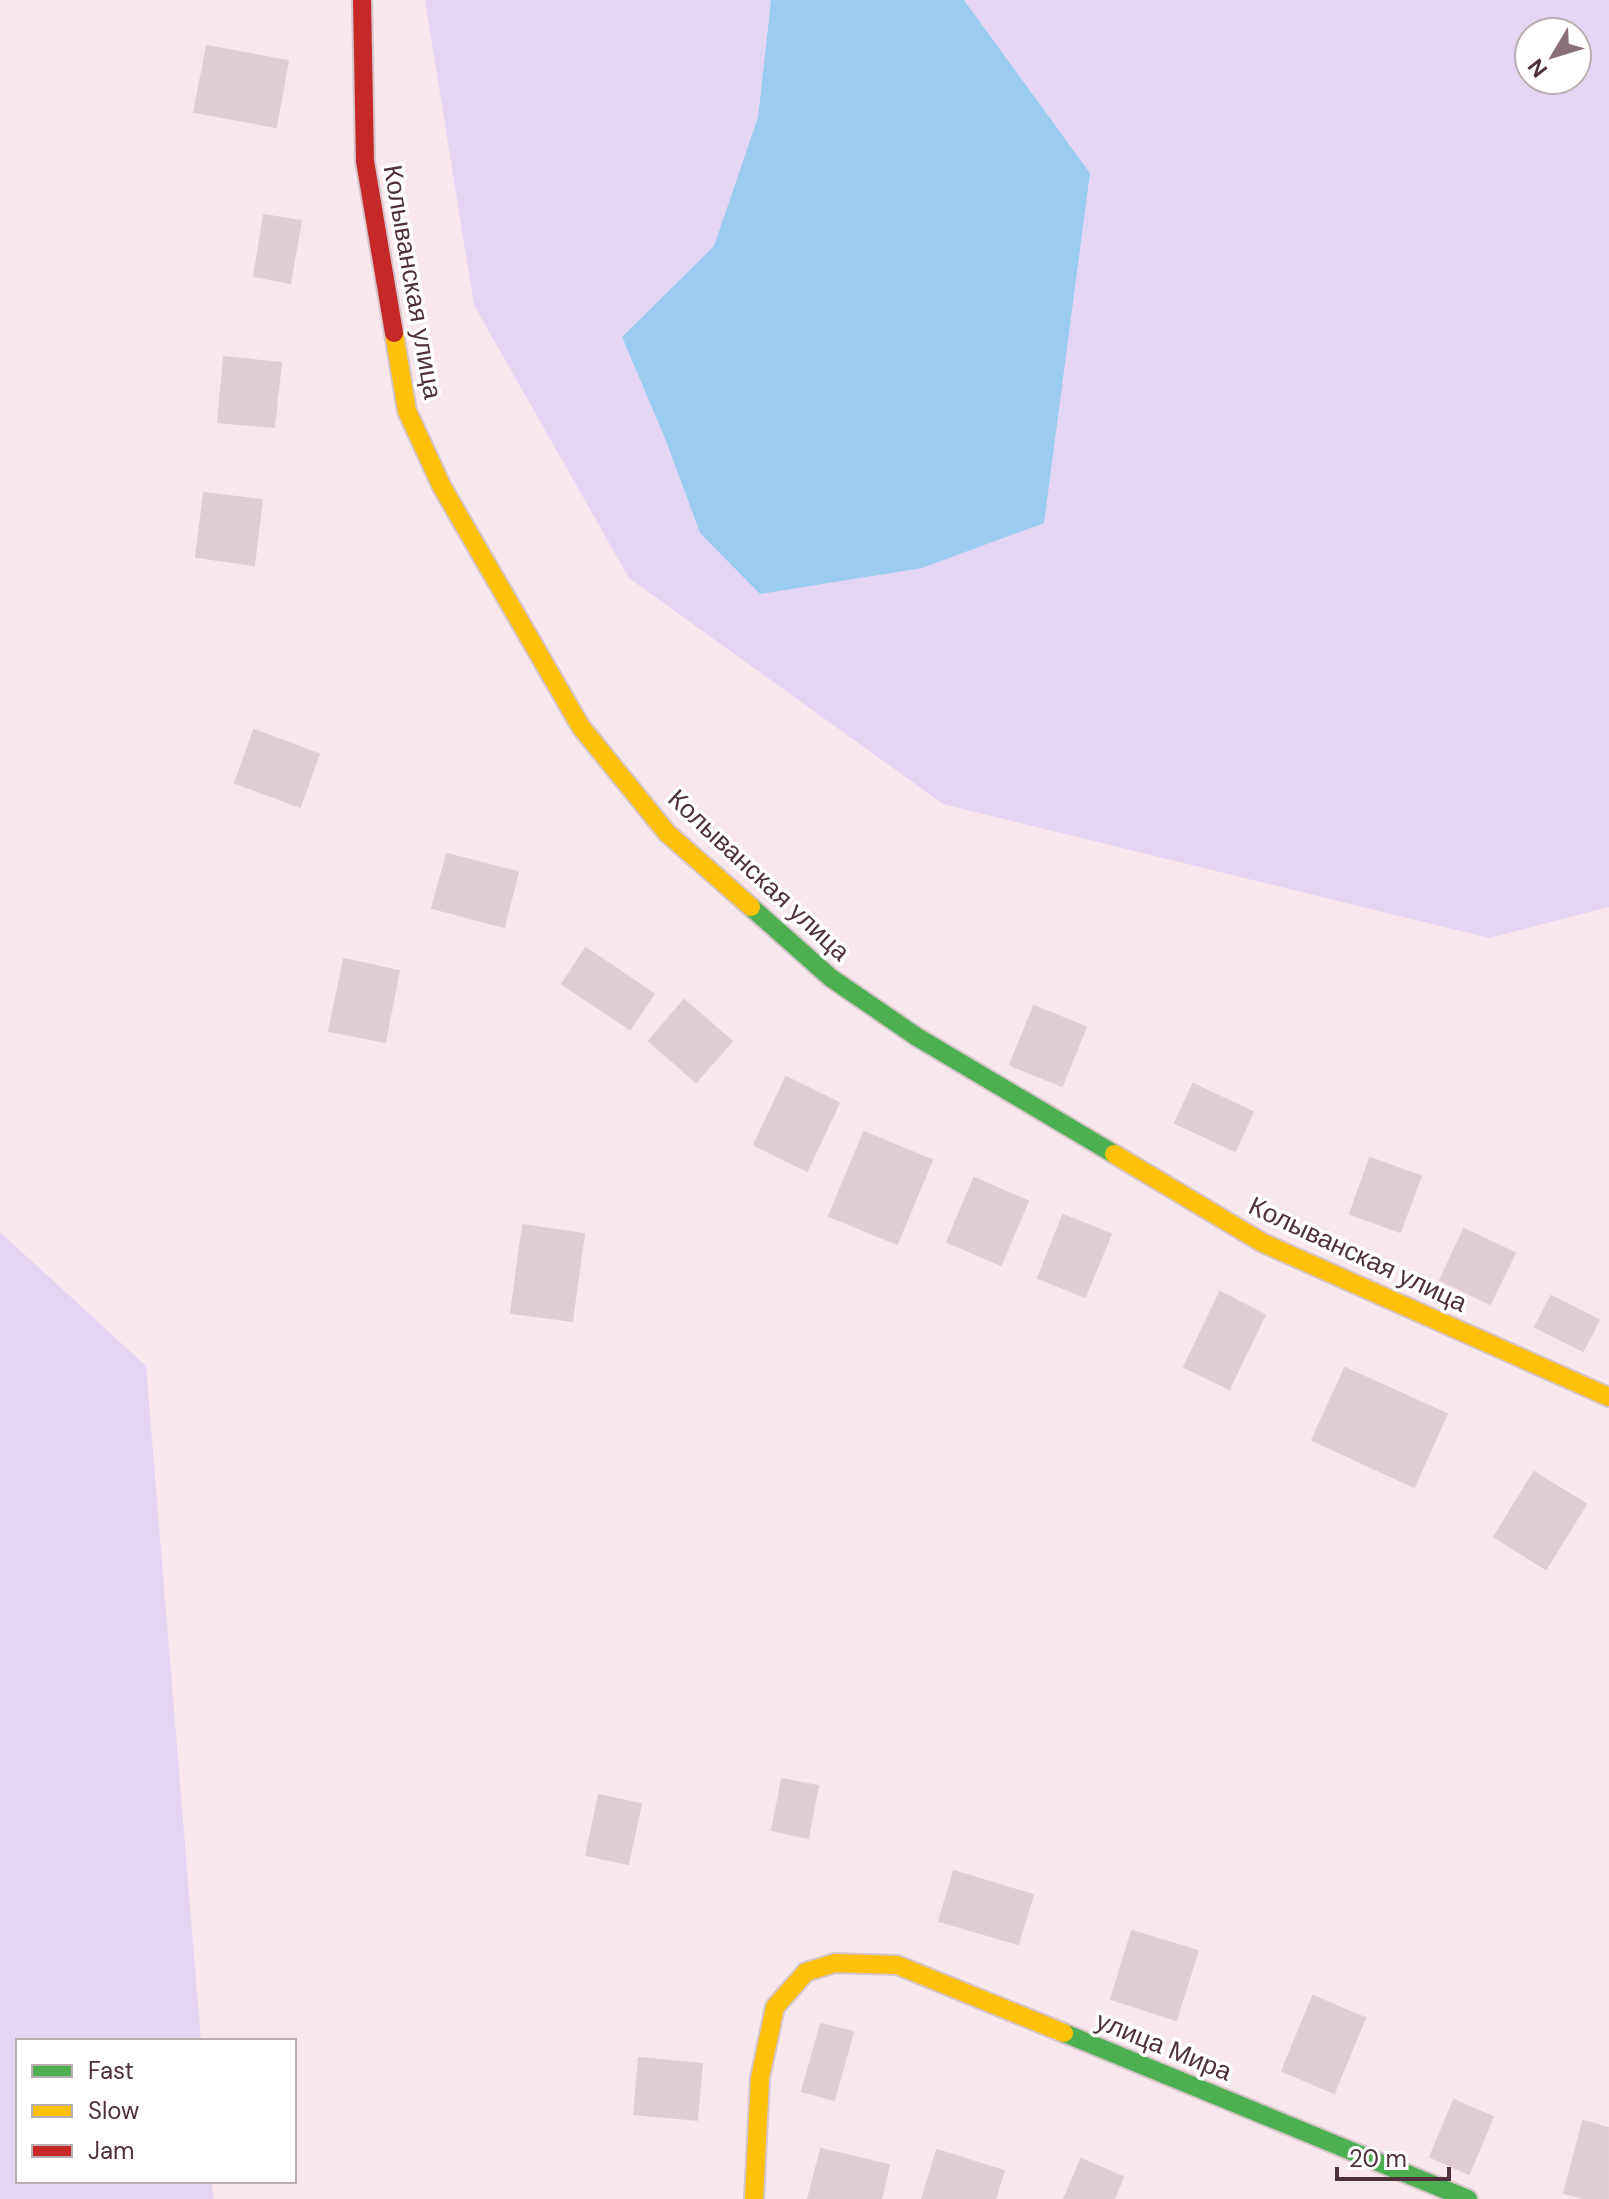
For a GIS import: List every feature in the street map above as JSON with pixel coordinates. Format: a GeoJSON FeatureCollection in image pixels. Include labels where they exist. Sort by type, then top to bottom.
{"type":"FeatureCollection","features":[{"type":"Feature","properties":{"kind":"street","name":"Колыванская улица"},"geometry":{"type":"LineString","coordinates":[[362,0],[365,161],[407,411],[442,487],[581,727],[667,833],[831,978],[944,1053],[1263,1243],[1609,1397]]}},
{"type":"Feature","properties":{"kind":"street","name":"улица Мира"},"geometry":{"type":"LineString","coordinates":[[754,2199],[760,2078],[775,2007],[806,1972],[835,1963],[897,1965],[1468,2199]]}},
{"type":"Feature","properties":{"kind":"shaded area"},"geometry":{"type":"Polygon","coordinates":[[[425,0],[771,0],[758,117],[714,246],[622,337],[666,441],[700,533],[1090,173],[964,0],[1609,0],[1609,907],[1489,938],[943,804],[629,578],[474,305],[425,0]]]}},
{"type":"Feature","properties":{"kind":"shaded area"},"geometry":{"type":"Polygon","coordinates":[[[0,1232],[146,1366],[201,2039],[16,2039],[16,2183],[212,2183],[214,2199],[0,2199],[0,1232]]]}},
{"type":"Feature","properties":{"kind":"water"},"geometry":{"type":"Polygon","coordinates":[[[771,0],[964,0],[1090,173],[1044,523],[922,568],[760,594],[700,533],[666,441],[622,337],[714,246],[758,117],[771,0]]]}},
{"type":"Feature","properties":{"kind":"building"},"geometry":{"type":"Polygon","coordinates":[[[207,46],[288,61],[276,127],[194,112],[207,46]]]}},
{"type":"Feature","properties":{"kind":"building"},"geometry":{"type":"Polygon","coordinates":[[[264,215],[301,221],[290,283],[254,276],[264,215]]]}},
{"type":"Feature","properties":{"kind":"building"},"geometry":{"type":"Polygon","coordinates":[[[224,357],[281,363],[274,427],[218,422],[224,357]]]}},
{"type":"Feature","properties":{"kind":"building"},"geometry":{"type":"Polygon","coordinates":[[[204,493],[262,500],[254,565],[196,557],[204,493]]]}},
{"type":"Feature","properties":{"kind":"building"},"geometry":{"type":"Polygon","coordinates":[[[254,730],[319,754],[300,807],[235,783],[254,730]]]}},
{"type":"Feature","properties":{"kind":"building"},"geometry":{"type":"Polygon","coordinates":[[[447,854],[518,872],[504,927],[432,908],[447,854]]]}},
{"type":"Feature","properties":{"kind":"building"},"geometry":{"type":"Polygon","coordinates":[[[586,948],[654,994],[630,1029],[562,984],[586,948]]]}},
{"type":"Feature","properties":{"kind":"building"},"geometry":{"type":"Polygon","coordinates":[[[344,959],[399,971],[385,1042],[329,1031],[344,959]]]}},
{"type":"Feature","properties":{"kind":"building"},"geometry":{"type":"Polygon","coordinates":[[[684,1000],[732,1041],[696,1082],[649,1041],[684,1000]]]}},
{"type":"Feature","properties":{"kind":"building"},"geometry":{"type":"Polygon","coordinates":[[[1034,1006],[1086,1027],[1062,1086],[1010,1065],[1034,1006]]]}},
{"type":"Feature","properties":{"kind":"building"},"geometry":{"type":"Polygon","coordinates":[[[786,1077],[839,1103],[807,1171],[754,1145],[786,1077]]]}},
{"type":"Feature","properties":{"kind":"building"},"geometry":{"type":"Polygon","coordinates":[[[1193,1084],[1253,1112],[1235,1151],[1175,1123],[1193,1084]]]}},
{"type":"Feature","properties":{"kind":"building"},"geometry":{"type":"Polygon","coordinates":[[[864,1132],[932,1160],[897,1244],[829,1216],[864,1132]]]}},
{"type":"Feature","properties":{"kind":"building"},"geometry":{"type":"Polygon","coordinates":[[[1370,1158],[1421,1176],[1400,1232],[1350,1214],[1370,1158]]]}},
{"type":"Feature","properties":{"kind":"building"},"geometry":{"type":"Polygon","coordinates":[[[974,1178],[1028,1201],[1001,1265],[947,1242],[974,1178]]]}},
{"type":"Feature","properties":{"kind":"building"},"geometry":{"type":"Polygon","coordinates":[[[1063,1215],[1111,1234],[1085,1297],[1038,1278],[1063,1215]]]}},
{"type":"Feature","properties":{"kind":"building"},"geometry":{"type":"Polygon","coordinates":[[[523,1225],[584,1234],[572,1321],[511,1313],[523,1225]]]}},
{"type":"Feature","properties":{"kind":"building"},"geometry":{"type":"Polygon","coordinates":[[[1464,1229],[1515,1253],[1490,1304],[1440,1280],[1464,1229]]]}},
{"type":"Feature","properties":{"kind":"building"},"geometry":{"type":"Polygon","coordinates":[[[1220,1292],[1265,1315],[1229,1389],[1184,1367],[1220,1292]]]}},
{"type":"Feature","properties":{"kind":"building"},"geometry":{"type":"Polygon","coordinates":[[[1551,1296],[1599,1320],[1583,1351],[1535,1327],[1551,1296]]]}},
{"type":"Feature","properties":{"kind":"building"},"geometry":{"type":"Polygon","coordinates":[[[1345,1368],[1447,1414],[1414,1487],[1312,1440],[1345,1368]]]}},
{"type":"Feature","properties":{"kind":"building"},"geometry":{"type":"Polygon","coordinates":[[[1534,1472],[1586,1504],[1546,1569],[1494,1537],[1534,1472]]]}},
{"type":"Feature","properties":{"kind":"building"},"geometry":{"type":"Polygon","coordinates":[[[782,1779],[818,1786],[808,1838],[772,1830],[782,1779]]]}},
{"type":"Feature","properties":{"kind":"building"},"geometry":{"type":"Polygon","coordinates":[[[599,1795],[641,1804],[628,1864],[586,1855],[599,1795]]]}},
{"type":"Feature","properties":{"kind":"building"},"geometry":{"type":"Polygon","coordinates":[[[954,1871],[1033,1895],[1018,1944],[939,1921],[954,1871]]]}},
{"type":"Feature","properties":{"kind":"building"},"geometry":{"type":"Polygon","coordinates":[[[1132,1931],[1198,1951],[1176,2020],[1111,1999],[1132,1931]]]}},
{"type":"Feature","properties":{"kind":"building"},"geometry":{"type":"Polygon","coordinates":[[[1313,1996],[1365,2018],[1334,2093],[1282,2071],[1313,1996]]]}},
{"type":"Feature","properties":{"kind":"building"},"geometry":{"type":"Polygon","coordinates":[[[821,2024],[853,2032],[834,2100],[802,2091],[821,2024]]]}},
{"type":"Feature","properties":{"kind":"building"},"geometry":{"type":"Polygon","coordinates":[[[639,2058],[702,2064],[697,2120],[634,2114],[639,2058]]]}},
{"type":"Feature","properties":{"kind":"building"},"geometry":{"type":"Polygon","coordinates":[[[1454,2100],[1493,2117],[1469,2174],[1430,2157],[1454,2100]]]}},
{"type":"Feature","properties":{"kind":"building"},"geometry":{"type":"Polygon","coordinates":[[[1583,2121],[1609,2128],[1609,2199],[1588,2199],[1564,2193],[1583,2121]]]}},
{"type":"Feature","properties":{"kind":"building"},"geometry":{"type":"Polygon","coordinates":[[[821,2149],[889,2165],[881,2199],[808,2199],[821,2149]]]}},
{"type":"Feature","properties":{"kind":"building"},"geometry":{"type":"Polygon","coordinates":[[[937,2150],[1004,2171],[995,2199],[922,2199],[937,2150]]]}},
{"type":"Feature","properties":{"kind":"building"},"geometry":{"type":"Polygon","coordinates":[[[1081,2159],[1123,2177],[1114,2199],[1064,2199],[1081,2159]]]}},
{"type":"Feature","properties":{"kind":"traffic: fast"},"geometry":{"type":"LineString","coordinates":[[751,907],[831,978],[917,1037],[1114,1154]]}},
{"type":"Feature","properties":{"kind":"traffic: fast"},"geometry":{"type":"LineString","coordinates":[[1064,2033],[1468,2199]]}},
{"type":"Feature","properties":{"kind":"traffic: slow"},"geometry":{"type":"LineString","coordinates":[[394,333],[407,411],[442,487],[581,727],[667,833],[751,907]]}},
{"type":"Feature","properties":{"kind":"traffic: slow"},"geometry":{"type":"LineString","coordinates":[[1114,1154],[1263,1243],[1609,1397]]}},
{"type":"Feature","properties":{"kind":"traffic: slow"},"geometry":{"type":"LineString","coordinates":[[754,2199],[760,2078],[775,2007],[806,1972],[835,1963],[897,1965],[1064,2033]]}},
{"type":"Feature","properties":{"kind":"traffic: jam"},"geometry":{"type":"LineString","coordinates":[[362,0],[365,161],[394,333]]}}]}
